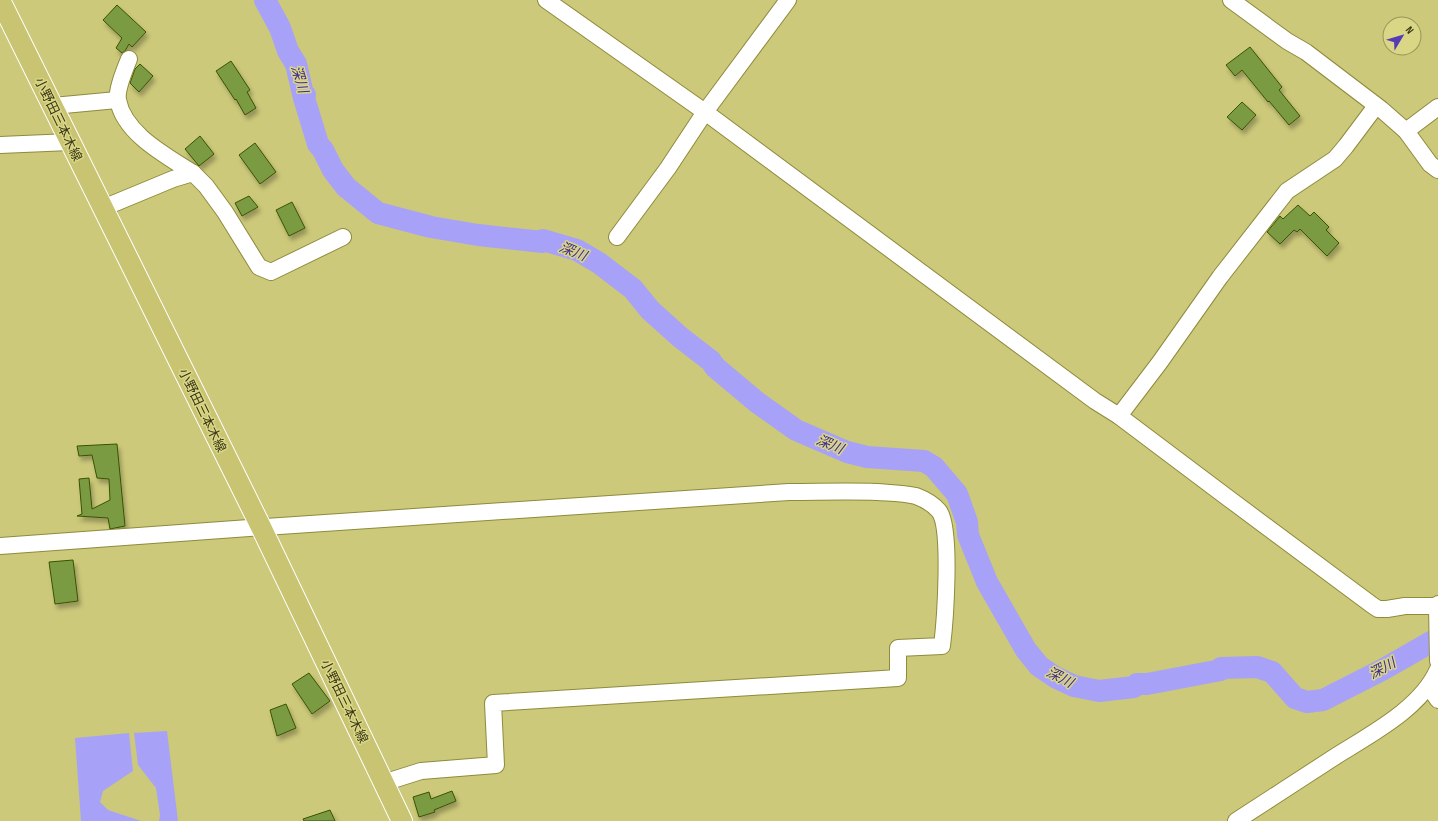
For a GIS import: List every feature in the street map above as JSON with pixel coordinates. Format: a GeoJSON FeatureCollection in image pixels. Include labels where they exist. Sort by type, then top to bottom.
{"type":"FeatureCollection","features":[{"type":"Feature","properties":{"kind":"main road","name":"小野田三本木線"},"geometry":{"type":"LineString","coordinates":[[0,0],[261,527],[402,821]]}},
{"type":"Feature","properties":{"kind":"street"},"geometry":{"type":"LineString","coordinates":[[546,0],[705,112],[1095,401],[1119,416],[1372,605],[1378,609],[1437,605],[1436,677],[1410,706],[1392,720],[1236,821]]}},
{"type":"Feature","properties":{"kind":"street"},"geometry":{"type":"LineString","coordinates":[[617,237],[668,168],[705,112],[788,0]]}},
{"type":"Feature","properties":{"kind":"street"},"geometry":{"type":"LineString","coordinates":[[1231,0],[1287,41],[1306,52],[1376,106],[1406,131],[1430,164],[1438,170]]}},
{"type":"Feature","properties":{"kind":"street"},"geometry":{"type":"LineString","coordinates":[[129,59],[122,77],[117,100],[124,117],[131,128],[146,141],[193,173],[206,186],[225,212],[259,268],[271,272],[343,237]]}},
{"type":"Feature","properties":{"kind":"street"},"geometry":{"type":"LineString","coordinates":[[53,106],[117,100]]}},
{"type":"Feature","properties":{"kind":"street"},"geometry":{"type":"LineString","coordinates":[[1119,416],[1160,362],[1220,277],[1287,191],[1335,159],[1376,106]]}},
{"type":"Feature","properties":{"kind":"street"},"geometry":{"type":"LineString","coordinates":[[1406,131],[1438,107]]}},
{"type":"Feature","properties":{"kind":"street"},"geometry":{"type":"LineString","coordinates":[[0,145],[70,142]]}},
{"type":"Feature","properties":{"kind":"street"},"geometry":{"type":"LineString","coordinates":[[103,208],[173,179],[193,173]]}},
{"type":"Feature","properties":{"kind":"street"},"geometry":{"type":"LineString","coordinates":[[0,546],[789,492],[901,493],[916,496],[929,502],[939,511],[946,544],[945,620],[942,646],[898,648],[898,678],[493,703],[496,765],[421,771],[383,782]]}},
{"type":"Feature","properties":{"kind":"shaded area"},"geometry":{"type":"Polygon","coordinates":[[[167,731],[178,821],[159,821],[160,815],[156,788],[138,765],[134,733],[167,731]]]}},
{"type":"Feature","properties":{"kind":"shaded area"},"geometry":{"type":"Polygon","coordinates":[[[129,733],[133,771],[103,791],[100,802],[108,810],[141,821],[81,821],[75,738],[129,733]]]}},
{"type":"Feature","properties":{"kind":"building"},"geometry":{"type":"Polygon","coordinates":[[[117,5],[146,32],[132,47],[129,44],[122,53],[116,48],[122,38],[103,20],[117,5]]]}},
{"type":"Feature","properties":{"kind":"building"},"geometry":{"type":"Polygon","coordinates":[[[1250,47],[1282,87],[1279,90],[1300,116],[1289,125],[1242,70],[1235,76],[1226,65],[1250,47]]]}},
{"type":"Feature","properties":{"kind":"building"},"geometry":{"type":"Polygon","coordinates":[[[231,61],[250,90],[247,92],[256,108],[245,115],[236,99],[235,100],[216,71],[231,61]]]}},
{"type":"Feature","properties":{"kind":"building"},"geometry":{"type":"Polygon","coordinates":[[[140,64],[153,76],[139,92],[130,83],[135,69],[140,64]]]}},
{"type":"Feature","properties":{"kind":"building"},"geometry":{"type":"Polygon","coordinates":[[[1242,102],[1256,115],[1242,130],[1227,117],[1242,102]]]}},
{"type":"Feature","properties":{"kind":"building"},"geometry":{"type":"Polygon","coordinates":[[[200,136],[214,154],[199,166],[185,149],[200,136]]]}},
{"type":"Feature","properties":{"kind":"building"},"geometry":{"type":"Polygon","coordinates":[[[255,143],[276,172],[260,184],[239,155],[255,143]]]}},
{"type":"Feature","properties":{"kind":"building"},"geometry":{"type":"Polygon","coordinates":[[[249,196],[258,207],[242,216],[235,203],[249,196]]]}},
{"type":"Feature","properties":{"kind":"building"},"geometry":{"type":"Polygon","coordinates":[[[292,202],[305,228],[289,236],[276,210],[292,202]]]}},
{"type":"Feature","properties":{"kind":"building"},"geometry":{"type":"Polygon","coordinates":[[[1298,205],[1310,216],[1314,212],[1329,227],[1326,230],[1339,243],[1327,256],[1300,229],[1297,232],[1294,230],[1280,244],[1267,232],[1280,216],[1283,219],[1298,205]]]}},
{"type":"Feature","properties":{"kind":"building"},"geometry":{"type":"Polygon","coordinates":[[[117,444],[125,526],[110,529],[108,518],[77,516],[82,514],[79,479],[89,478],[92,509],[110,500],[109,479],[97,478],[92,455],[79,456],[77,446],[117,444]]]}},
{"type":"Feature","properties":{"kind":"building"},"geometry":{"type":"Polygon","coordinates":[[[73,560],[78,601],[55,604],[49,562],[73,560]]]}},
{"type":"Feature","properties":{"kind":"building"},"geometry":{"type":"Polygon","coordinates":[[[309,673],[330,701],[312,714],[292,684],[309,673]]]}},
{"type":"Feature","properties":{"kind":"building"},"geometry":{"type":"Polygon","coordinates":[[[286,704],[296,728],[277,736],[270,710],[286,704]]]}},
{"type":"Feature","properties":{"kind":"building"},"geometry":{"type":"Polygon","coordinates":[[[452,791],[456,801],[434,810],[435,812],[419,817],[413,797],[429,792],[431,799],[452,791]]]}},
{"type":"Feature","properties":{"kind":"building"},"geometry":{"type":"Polygon","coordinates":[[[330,810],[335,821],[304,821],[303,819],[330,810]]]}},
{"type":"Feature","properties":{"kind":"waterway","name":"深川"},"geometry":{"type":"LineString","coordinates":[[265,0],[280,28],[288,51],[296,64],[303,94],[305,95],[304,98],[318,144],[323,150],[333,170],[346,187],[378,213],[431,227],[478,235],[543,242],[543,240],[577,250],[599,263],[633,289],[650,310],[680,337],[711,361],[715,367],[758,403],[796,430],[847,452],[867,457],[924,461],[934,467],[957,494],[967,522],[968,535],[987,582],[1026,650],[1039,666],[1055,677],[1074,686],[1099,691],[1134,687],[1137,684],[1147,684],[1221,670],[1221,668],[1257,667],[1272,672],[1295,698],[1307,702],[1323,700],[1382,670],[1438,638]]}}]}
